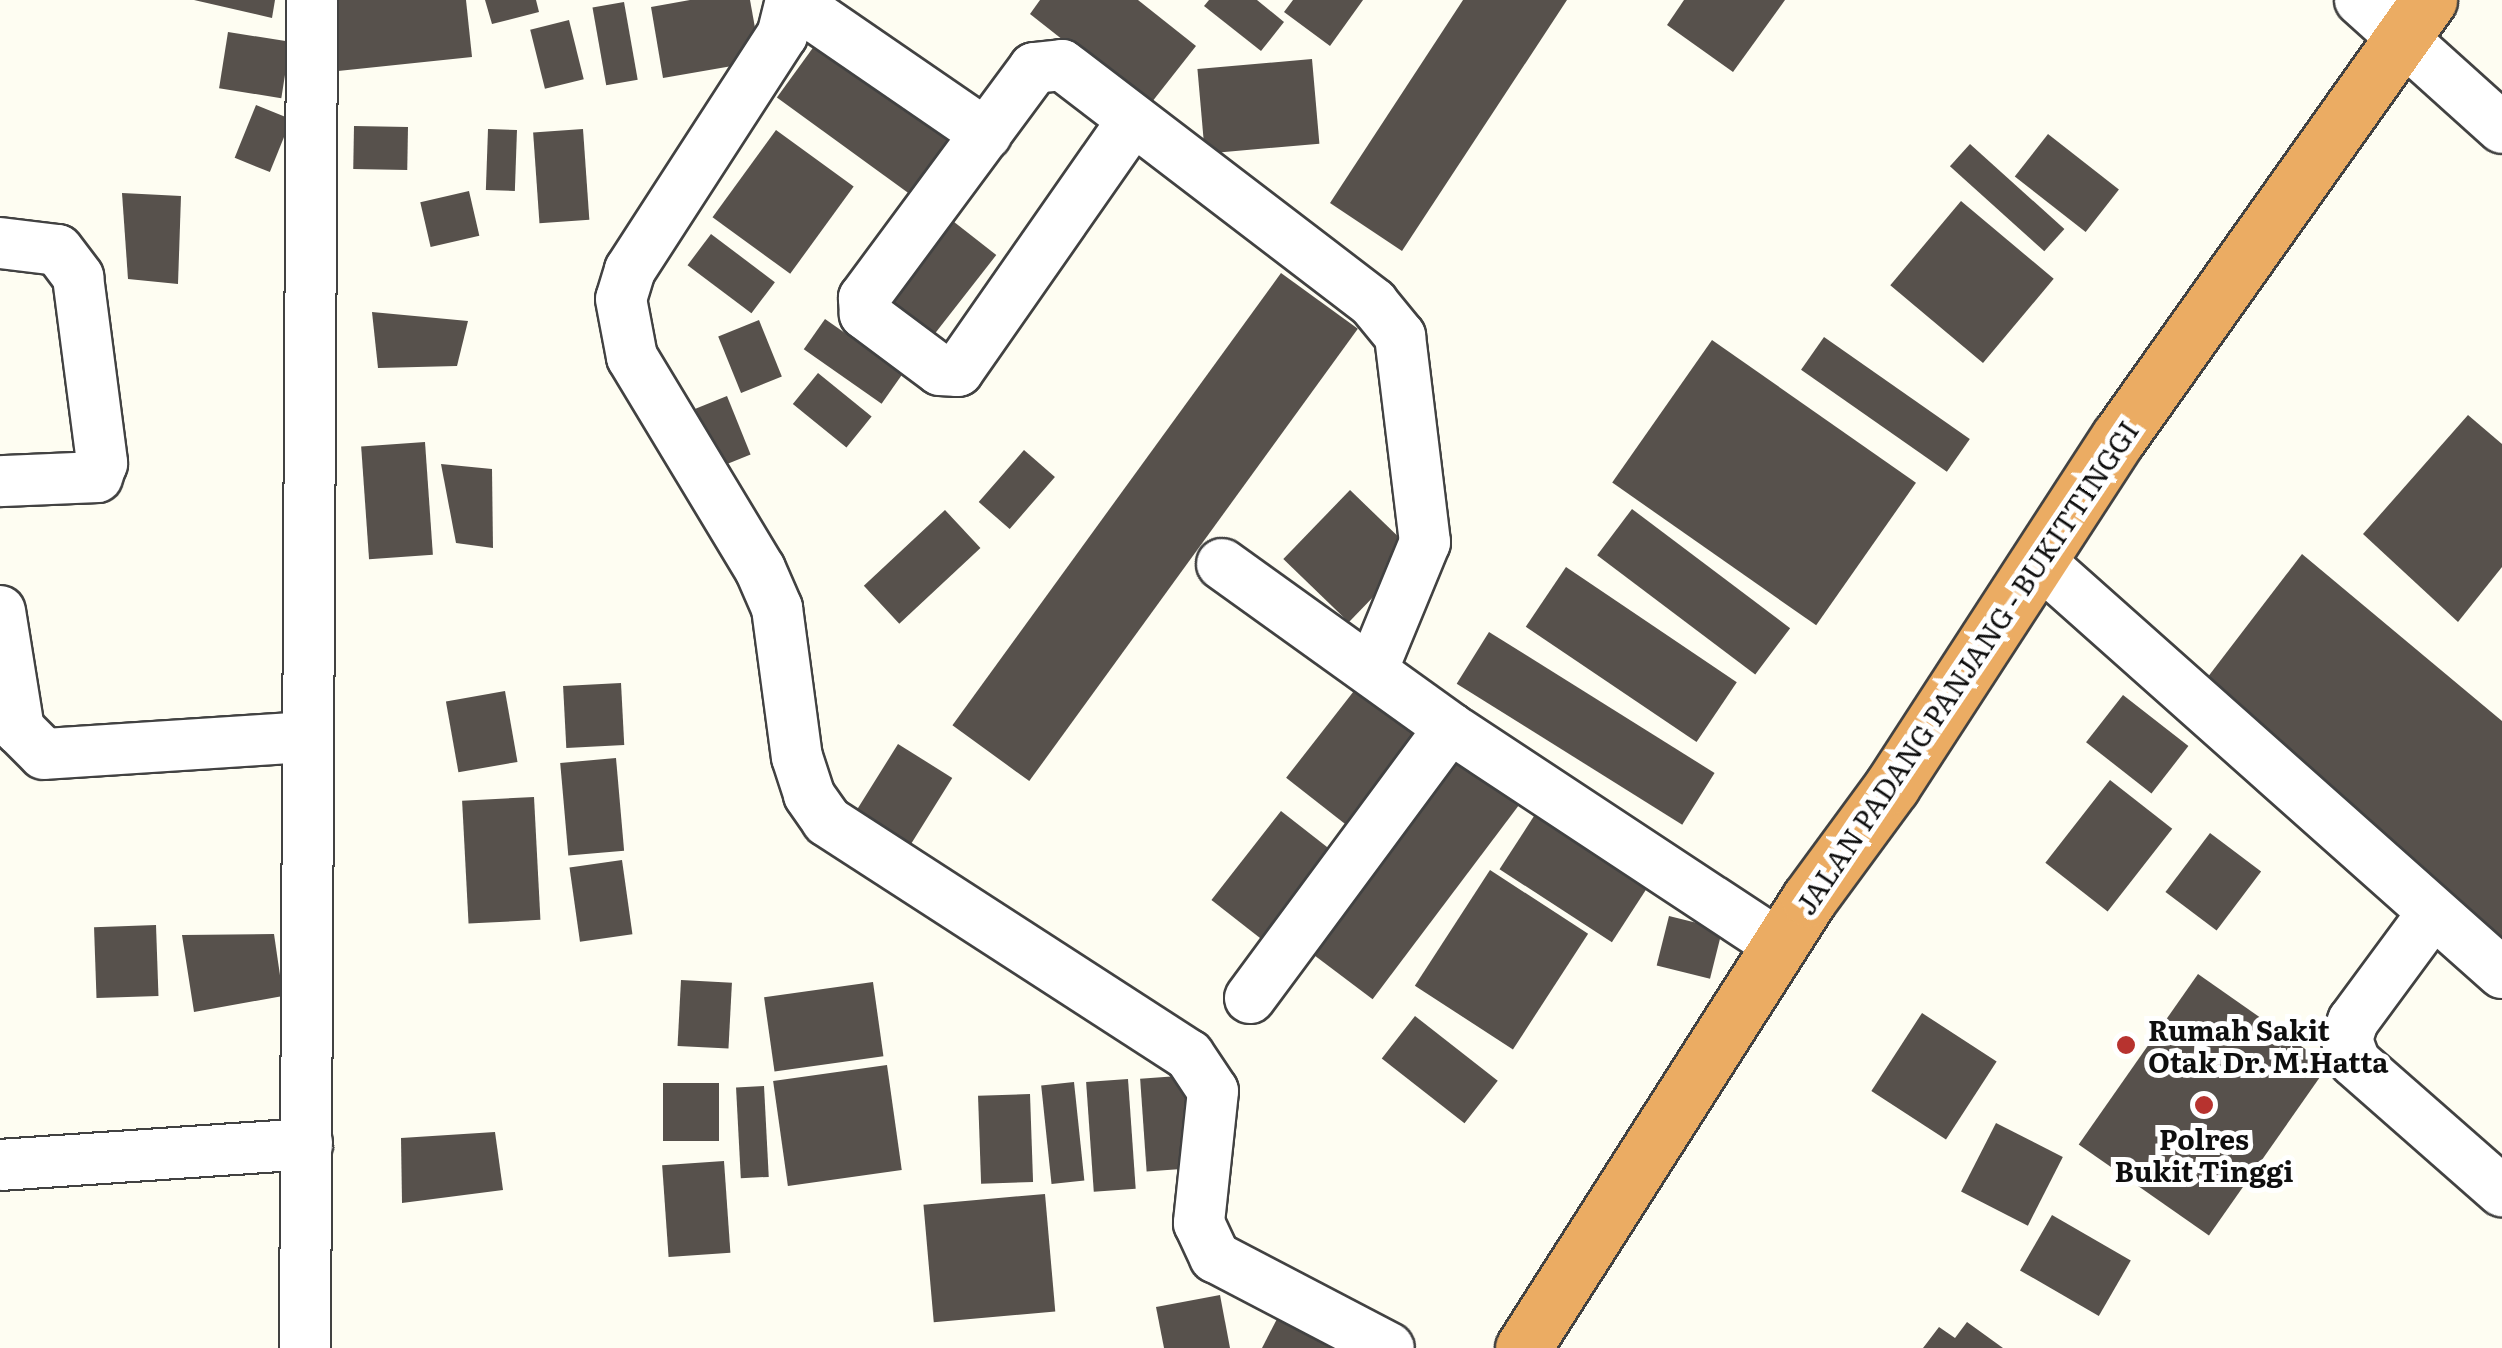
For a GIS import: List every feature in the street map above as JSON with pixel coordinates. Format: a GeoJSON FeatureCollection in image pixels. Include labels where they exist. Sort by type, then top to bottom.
{"type":"FeatureCollection","features":[{"type":"Feature","properties":{"kind":"highway","name":"JALAN PADANG PANJANG - BUKITTINGGI"},"geometry":{"type":"LineString","coordinates":[[1523,1348],[1780,946],[2038,560],[2416,17]]}},
{"type":"Feature","properties":{"kind":"street"},"geometry":{"type":"LineString","coordinates":[[305,1348],[312,0]]}},
{"type":"Feature","properties":{"kind":"street"},"geometry":{"type":"LineString","coordinates":[[986,134],[791,0],[782,35],[630,270],[622,328],[632,357],[760,569],[777,608],[797,756],[826,821],[1189,1056],[1213,1091],[1199,1223],[1215,1258],[1389,1348]]}},
{"type":"Feature","properties":{"kind":"street"},"geometry":{"type":"LineString","coordinates":[[2360,0],[2416,17],[2502,128]]}},
{"type":"Feature","properties":{"kind":"street"},"geometry":{"type":"LineString","coordinates":[[1133,120],[965,361],[950,372],[870,321],[864,298],[1034,68],[1047,63],[1062,66],[1373,302],[1400,336],[1426,542],[1373,668]]}},
{"type":"Feature","properties":{"kind":"street"},"geometry":{"type":"LineString","coordinates":[[0,243],[31,242],[58,250],[78,278],[102,463],[96,476],[0,481]]}},
{"type":"Feature","properties":{"kind":"street"},"geometry":{"type":"LineString","coordinates":[[2038,560],[2432,914],[2502,972]]}},
{"type":"Feature","properties":{"kind":"street"},"geometry":{"type":"LineString","coordinates":[[1222,564],[1373,668],[1450,728],[1780,946]]}},
{"type":"Feature","properties":{"kind":"street"},"geometry":{"type":"LineString","coordinates":[[0,610],[20,729],[44,754],[306,737]]}},
{"type":"Feature","properties":{"kind":"street"},"geometry":{"type":"LineString","coordinates":[[1250,998],[1450,728]]}},
{"type":"Feature","properties":{"kind":"street"},"geometry":{"type":"LineString","coordinates":[[2432,914],[2353,1021],[2347,1040],[2354,1062],[2502,1192]]}},
{"type":"Feature","properties":{"kind":"street"},"geometry":{"type":"LineString","coordinates":[[0,1165],[306,1144]]}},
{"type":"Feature","properties":{"kind":"building"},"geometry":{"type":"Polygon","coordinates":[[[194,0],[275,0],[272,18],[194,0]]]}},
{"type":"Feature","properties":{"kind":"building"},"geometry":{"type":"Polygon","coordinates":[[[331,0],[466,0],[472,57],[338,71],[331,0]]]}},
{"type":"Feature","properties":{"kind":"building"},"geometry":{"type":"Polygon","coordinates":[[[485,0],[536,0],[539,12],[492,24],[485,0]]]}},
{"type":"Feature","properties":{"kind":"building"},"geometry":{"type":"Polygon","coordinates":[[[690,0],[750,0],[761,61],[663,78],[651,7],[690,0]]]}},
{"type":"Feature","properties":{"kind":"building"},"geometry":{"type":"Polygon","coordinates":[[[1040,0],[1138,0],[1196,46],[1148,107],[1030,14],[1040,0]]]}},
{"type":"Feature","properties":{"kind":"building"},"geometry":{"type":"Polygon","coordinates":[[[1209,0],[1257,0],[1284,22],[1261,51],[1204,6],[1209,0]]]}},
{"type":"Feature","properties":{"kind":"building"},"geometry":{"type":"Polygon","coordinates":[[[1293,0],[1363,0],[1330,46],[1284,12],[1293,0]]]}},
{"type":"Feature","properties":{"kind":"building"},"geometry":{"type":"Polygon","coordinates":[[[1463,0],[1567,0],[1402,251],[1330,203],[1463,0]]]}},
{"type":"Feature","properties":{"kind":"building"},"geometry":{"type":"Polygon","coordinates":[[[1684,0],[1785,0],[1733,72],[1667,25],[1684,0]]]}},
{"type":"Feature","properties":{"kind":"building"},"geometry":{"type":"Polygon","coordinates":[[[624,2],[638,80],[606,85],[592,8],[624,2]]]}},
{"type":"Feature","properties":{"kind":"building"},"geometry":{"type":"Polygon","coordinates":[[[569,20],[584,79],[545,89],[530,30],[569,20]]]}},
{"type":"Feature","properties":{"kind":"building"},"geometry":{"type":"Polygon","coordinates":[[[828,27],[980,138],[929,208],[777,97],[828,27]]]}},
{"type":"Feature","properties":{"kind":"building"},"geometry":{"type":"Polygon","coordinates":[[[228,32],[290,42],[281,98],[219,88],[228,32]]]}},
{"type":"Feature","properties":{"kind":"building"},"geometry":{"type":"Polygon","coordinates":[[[1312,59],[1319,144],[1205,154],[1197,69],[1312,59]]]}},
{"type":"Feature","properties":{"kind":"building"},"geometry":{"type":"Polygon","coordinates":[[[256,105],[291,119],[270,172],[235,158],[256,105]]]}},
{"type":"Feature","properties":{"kind":"building"},"geometry":{"type":"Polygon","coordinates":[[[354,126],[408,127],[407,170],[353,169],[354,126]]]}},
{"type":"Feature","properties":{"kind":"building"},"geometry":{"type":"Polygon","coordinates":[[[488,129],[517,130],[515,191],[486,190],[488,129]]]}},
{"type":"Feature","properties":{"kind":"building"},"geometry":{"type":"Polygon","coordinates":[[[583,129],[589,220],[539,223],[533,132],[583,129]]]}},
{"type":"Feature","properties":{"kind":"building"},"geometry":{"type":"Polygon","coordinates":[[[776,130],[854,186],[790,274],[713,217],[776,130]]]}},
{"type":"Feature","properties":{"kind":"building"},"geometry":{"type":"Polygon","coordinates":[[[2048,134],[2119,189],[2086,232],[2015,177],[2048,134]]]}},
{"type":"Feature","properties":{"kind":"building"},"geometry":{"type":"Polygon","coordinates":[[[1970,144],[2064,229],[2044,251],[1950,166],[1970,144]]]}},
{"type":"Feature","properties":{"kind":"building"},"geometry":{"type":"Polygon","coordinates":[[[469,191],[479,236],[431,247],[420,202],[469,191]]]}},
{"type":"Feature","properties":{"kind":"building"},"geometry":{"type":"Polygon","coordinates":[[[122,193],[181,196],[178,284],[128,279],[122,193]]]}},
{"type":"Feature","properties":{"kind":"building"},"geometry":{"type":"Polygon","coordinates":[[[1961,201],[2054,279],[1983,363],[1890,285],[1961,201]]]}},
{"type":"Feature","properties":{"kind":"building"},"geometry":{"type":"Polygon","coordinates":[[[949,218],[996,255],[923,349],[876,312],[949,218]]]}},
{"type":"Feature","properties":{"kind":"building"},"geometry":{"type":"Polygon","coordinates":[[[711,234],[775,282],[751,313],[688,265],[711,234]]]}},
{"type":"Feature","properties":{"kind":"building"},"geometry":{"type":"Polygon","coordinates":[[[1281,273],[1358,329],[1029,781],[952,725],[1281,273]]]}},
{"type":"Feature","properties":{"kind":"building"},"geometry":{"type":"Polygon","coordinates":[[[372,312],[468,321],[457,366],[378,368],[372,312]]]}},
{"type":"Feature","properties":{"kind":"building"},"geometry":{"type":"Polygon","coordinates":[[[825,319],[903,373],[882,404],[804,349],[825,319]]]}},
{"type":"Feature","properties":{"kind":"building"},"geometry":{"type":"Polygon","coordinates":[[[759,320],[782,377],[741,393],[718,336],[759,320]]]}},
{"type":"Feature","properties":{"kind":"building"},"geometry":{"type":"Polygon","coordinates":[[[1824,337],[1970,439],[1947,472],[1801,370],[1824,337]]]}},
{"type":"Feature","properties":{"kind":"building"},"geometry":{"type":"Polygon","coordinates":[[[1712,340],[1916,483],[1816,625],[1612,483],[1712,340]]]}},
{"type":"Feature","properties":{"kind":"building"},"geometry":{"type":"Polygon","coordinates":[[[818,373],[872,416],[846,448],[793,404],[818,373]]]}},
{"type":"Feature","properties":{"kind":"building"},"geometry":{"type":"Polygon","coordinates":[[[727,396],[751,454],[719,467],[695,409],[727,396]]]}},
{"type":"Feature","properties":{"kind":"building"},"geometry":{"type":"Polygon","coordinates":[[[2468,415],[2502,444],[2502,567],[2458,622],[2363,534],[2468,415]]]}},
{"type":"Feature","properties":{"kind":"building"},"geometry":{"type":"Polygon","coordinates":[[[425,442],[433,555],[369,559],[361,446],[425,442]]]}},
{"type":"Feature","properties":{"kind":"building"},"geometry":{"type":"Polygon","coordinates":[[[1024,450],[1055,477],[1010,529],[979,502],[1024,450]]]}},
{"type":"Feature","properties":{"kind":"building"},"geometry":{"type":"Polygon","coordinates":[[[441,464],[492,469],[493,548],[456,543],[441,464]]]}},
{"type":"Feature","properties":{"kind":"building"},"geometry":{"type":"Polygon","coordinates":[[[1350,490],[1415,553],[1349,622],[1283,559],[1350,490]]]}},
{"type":"Feature","properties":{"kind":"building"},"geometry":{"type":"Polygon","coordinates":[[[1632,509],[1790,628],[1755,674],[1597,555],[1632,509]]]}},
{"type":"Feature","properties":{"kind":"building"},"geometry":{"type":"Polygon","coordinates":[[[945,510],[980,548],[899,624],[864,586],[945,510]]]}},
{"type":"Feature","properties":{"kind":"building"},"geometry":{"type":"Polygon","coordinates":[[[2302,554],[2502,721],[2502,939],[2204,682],[2302,554]]]}},
{"type":"Feature","properties":{"kind":"building"},"geometry":{"type":"Polygon","coordinates":[[[1566,567],[1737,682],[1697,742],[1526,627],[1566,567]]]}},
{"type":"Feature","properties":{"kind":"building"},"geometry":{"type":"Polygon","coordinates":[[[1489,632],[1715,773],[1682,825],[1457,684],[1489,632]]]}},
{"type":"Feature","properties":{"kind":"building"},"geometry":{"type":"Polygon","coordinates":[[[1368,673],[1433,724],[1352,829],[1286,778],[1368,673]]]}},
{"type":"Feature","properties":{"kind":"building"},"geometry":{"type":"Polygon","coordinates":[[[621,683],[624,745],[566,748],[563,686],[621,683]]]}},
{"type":"Feature","properties":{"kind":"building"},"geometry":{"type":"Polygon","coordinates":[[[505,691],[518,762],[458,772],[446,701],[505,691]]]}},
{"type":"Feature","properties":{"kind":"building"},"geometry":{"type":"Polygon","coordinates":[[[2123,695],[2188,746],[2151,793],[2086,742],[2123,695]]]}},
{"type":"Feature","properties":{"kind":"building"},"geometry":{"type":"Polygon","coordinates":[[[898,744],[952,778],[904,856],[849,822],[898,744]]]}},
{"type":"Feature","properties":{"kind":"building"},"geometry":{"type":"Polygon","coordinates":[[[1466,749],[1527,795],[1373,999],[1312,953],[1466,749]]]}},
{"type":"Feature","properties":{"kind":"building"},"geometry":{"type":"Polygon","coordinates":[[[616,758],[624,851],[568,856],[560,763],[616,758]]]}},
{"type":"Feature","properties":{"kind":"building"},"geometry":{"type":"Polygon","coordinates":[[[2110,780],[2172,829],[2108,911],[2045,863],[2110,780]]]}},
{"type":"Feature","properties":{"kind":"building"},"geometry":{"type":"Polygon","coordinates":[[[534,797],[540,920],[469,924],[462,801],[534,797]]]}},
{"type":"Feature","properties":{"kind":"building"},"geometry":{"type":"Polygon","coordinates":[[[1281,811],[1339,856],[1269,945],[1211,900],[1281,811]]]}},
{"type":"Feature","properties":{"kind":"building"},"geometry":{"type":"Polygon","coordinates":[[[1536,813],[1648,886],[1612,942],[1500,869],[1536,813]]]}},
{"type":"Feature","properties":{"kind":"building"},"geometry":{"type":"Polygon","coordinates":[[[2210,833],[2261,872],[2217,931],[2165,892],[2210,833]]]}},
{"type":"Feature","properties":{"kind":"building"},"geometry":{"type":"Polygon","coordinates":[[[622,860],[632,934],[580,942],[570,867],[622,860]]]}},
{"type":"Feature","properties":{"kind":"building"},"geometry":{"type":"Polygon","coordinates":[[[1490,870],[1588,934],[1513,1049],[1415,986],[1490,870]]]}},
{"type":"Feature","properties":{"kind":"building"},"geometry":{"type":"Polygon","coordinates":[[[1669,916],[1722,929],[1710,979],[1657,965],[1669,916]]]}},
{"type":"Feature","properties":{"kind":"building"},"geometry":{"type":"Polygon","coordinates":[[[156,925],[158,996],[97,998],[94,927],[156,925]]]}},
{"type":"Feature","properties":{"kind":"building"},"geometry":{"type":"Polygon","coordinates":[[[274,934],[283,996],[194,1012],[182,935],[274,934]]]}},
{"type":"Feature","properties":{"kind":"building","name":"Polres Bukit Tinggi"},"geometry":{"type":"Polygon","coordinates":[[[2198,974],[2328,1065],[2209,1236],[2079,1144],[2198,974]]]}},
{"type":"Feature","properties":{"kind":"building"},"geometry":{"type":"Polygon","coordinates":[[[681,980],[732,983],[728,1049],[678,1046],[681,980]]]}},
{"type":"Feature","properties":{"kind":"building"},"geometry":{"type":"Polygon","coordinates":[[[873,982],[883,1056],[775,1072],[764,997],[873,982]]]}},
{"type":"Feature","properties":{"kind":"building"},"geometry":{"type":"Polygon","coordinates":[[[1922,1013],[1997,1061],[1946,1139],[1871,1091],[1922,1013]]]}},
{"type":"Feature","properties":{"kind":"building"},"geometry":{"type":"Polygon","coordinates":[[[1415,1016],[1498,1081],[1464,1123],[1382,1059],[1415,1016]]]}},
{"type":"Feature","properties":{"kind":"building"},"geometry":{"type":"Polygon","coordinates":[[[887,1065],[902,1170],[788,1186],[773,1081],[887,1065]]]}},
{"type":"Feature","properties":{"kind":"building"},"geometry":{"type":"Polygon","coordinates":[[[1192,1075],[1198,1168],[1147,1171],[1140,1079],[1192,1075]]]}},
{"type":"Feature","properties":{"kind":"building"},"geometry":{"type":"Polygon","coordinates":[[[1128,1079],[1136,1189],[1094,1192],[1086,1082],[1128,1079]]]}},
{"type":"Feature","properties":{"kind":"building"},"geometry":{"type":"Polygon","coordinates":[[[1074,1082],[1084,1180],[1052,1184],[1041,1085],[1074,1082]]]}},
{"type":"Feature","properties":{"kind":"building"},"geometry":{"type":"Polygon","coordinates":[[[663,1083],[719,1083],[719,1141],[663,1141],[663,1083]]]}},
{"type":"Feature","properties":{"kind":"building"},"geometry":{"type":"Polygon","coordinates":[[[764,1086],[769,1177],[741,1178],[736,1087],[764,1086]]]}},
{"type":"Feature","properties":{"kind":"building"},"geometry":{"type":"Polygon","coordinates":[[[1030,1094],[1033,1182],[981,1184],[978,1096],[1030,1094]]]}},
{"type":"Feature","properties":{"kind":"building"},"geometry":{"type":"Polygon","coordinates":[[[1996,1123],[2063,1157],[2028,1226],[1961,1192],[1996,1123]]]}},
{"type":"Feature","properties":{"kind":"building"},"geometry":{"type":"Polygon","coordinates":[[[495,1132],[503,1190],[402,1203],[401,1138],[495,1132]]]}},
{"type":"Feature","properties":{"kind":"building"},"geometry":{"type":"Polygon","coordinates":[[[724,1161],[730,1253],[669,1257],[662,1165],[724,1161]]]}},
{"type":"Feature","properties":{"kind":"building"},"geometry":{"type":"Polygon","coordinates":[[[1045,1194],[1055,1312],[934,1322],[923,1205],[1045,1194]]]}},
{"type":"Feature","properties":{"kind":"building"},"geometry":{"type":"Polygon","coordinates":[[[2052,1215],[2131,1261],[2099,1316],[2020,1270],[2052,1215]]]}},
{"type":"Feature","properties":{"kind":"building"},"geometry":{"type":"Polygon","coordinates":[[[1220,1295],[1230,1348],[1164,1348],[1156,1307],[1220,1295]]]}},
{"type":"Feature","properties":{"kind":"building"},"geometry":{"type":"Polygon","coordinates":[[[1279,1315],[1342,1348],[1262,1348],[1279,1315]]]}},
{"type":"Feature","properties":{"kind":"building"},"geometry":{"type":"Polygon","coordinates":[[[1967,1322],[2003,1348],[1923,1348],[1939,1327],[1955,1338],[1967,1322]]]}},
{"type":"Feature","properties":{"kind":"place","name":"Rumah Sakit Otak Dr. M.Hatta"},"geometry":{"type":"Point","coordinates":[2126,1045]}},
{"type":"Feature","properties":{"kind":"place","name":"Polres Bukit Tinggi"},"geometry":{"type":"Point","coordinates":[2204,1105]}}]}
